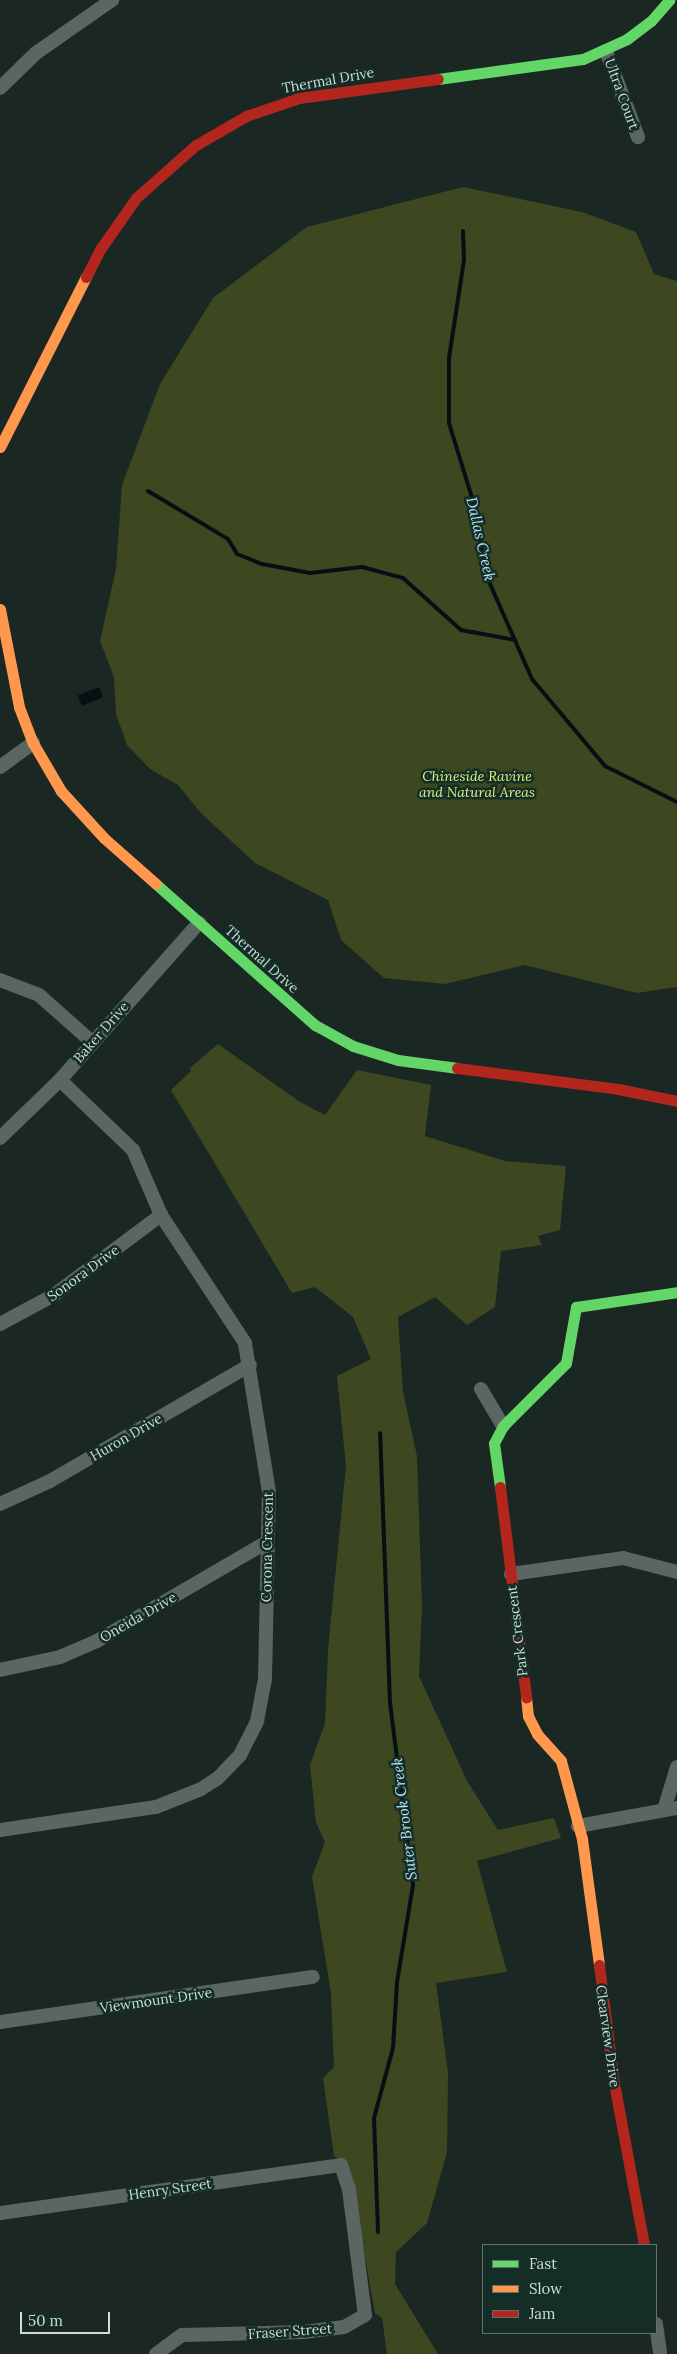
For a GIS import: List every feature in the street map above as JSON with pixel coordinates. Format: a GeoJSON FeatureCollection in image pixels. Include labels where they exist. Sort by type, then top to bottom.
{"type":"FeatureCollection","features":[{"type":"Feature","properties":{"kind":"street"},"geometry":{"type":"LineString","coordinates":[[0,88],[36,53],[112,0]]}},
{"type":"Feature","properties":{"kind":"street","name":"Thermal Drive"},"geometry":{"type":"LineString","coordinates":[[0,447],[105,241],[136,198],[196,145],[246,116],[299,98],[565,62],[606,51],[643,28],[669,0]]}},
{"type":"Feature","properties":{"kind":"street","name":"Ultra Court"},"geometry":{"type":"LineString","coordinates":[[606,51],[638,137]]}},
{"type":"Feature","properties":{"kind":"street","name":"Thermal Drive"},"geometry":{"type":"LineString","coordinates":[[0,609],[15,693],[33,743],[70,802],[104,838],[315,1025],[366,1051],[398,1060],[618,1089],[677,1102]]}},
{"type":"Feature","properties":{"kind":"street"},"geometry":{"type":"LineString","coordinates":[[0,767],[33,743]]}},
{"type":"Feature","properties":{"kind":"street","name":"Baker Drive"},"geometry":{"type":"LineString","coordinates":[[0,1138],[60,1080],[199,923]]}},
{"type":"Feature","properties":{"kind":"street"},"geometry":{"type":"LineString","coordinates":[[0,980],[39,996],[92,1042]]}},
{"type":"Feature","properties":{"kind":"street","name":"Corona Crescent"},"geometry":{"type":"LineString","coordinates":[[0,1830],[156,1807],[201,1789],[231,1766],[252,1733],[263,1696],[268,1492],[250,1365],[236,1326],[161,1215],[133,1150],[60,1080]]}},
{"type":"Feature","properties":{"kind":"street","name":"Sonora Drive"},"geometry":{"type":"LineString","coordinates":[[0,1324],[54,1295],[161,1215]]}},
{"type":"Feature","properties":{"kind":"street","name":"Park Crescent"},"geometry":{"type":"LineString","coordinates":[[578,1826],[561,1760],[537,1734],[528,1716],[494,1443],[503,1426],[566,1364],[576,1307],[677,1292]]}},
{"type":"Feature","properties":{"kind":"street","name":"Huron Drive"},"geometry":{"type":"LineString","coordinates":[[0,1504],[50,1481],[250,1365]]}},
{"type":"Feature","properties":{"kind":"street"},"geometry":{"type":"LineString","coordinates":[[481,1389],[503,1426]]}},
{"type":"Feature","properties":{"kind":"street","name":"Oneida Drive"},"geometry":{"type":"LineString","coordinates":[[0,1670],[60,1657],[97,1641],[267,1542]]}},
{"type":"Feature","properties":{"kind":"street"},"geometry":{"type":"LineString","coordinates":[[510,1574],[623,1558],[677,1572]]}},
{"type":"Feature","properties":{"kind":"street"},"geometry":{"type":"LineString","coordinates":[[578,1826],[670,1809],[677,1767]]}},
{"type":"Feature","properties":{"kind":"street","name":"Clearview Drive"},"geometry":{"type":"LineString","coordinates":[[578,1826],[617,2101],[644,2244]]}},
{"type":"Feature","properties":{"kind":"street","name":"Viewmount Drive"},"geometry":{"type":"LineString","coordinates":[[0,2022],[312,1977]]}},
{"type":"Feature","properties":{"kind":"street","name":"Henry Street"},"geometry":{"type":"LineString","coordinates":[[0,2213],[341,2165]]}},
{"type":"Feature","properties":{"kind":"street","name":"Fraser Street"},"geometry":{"type":"LineString","coordinates":[[156,2354],[182,2335],[305,2332],[344,2327],[365,2315],[349,2189],[341,2165]]}},
{"type":"Feature","properties":{"kind":"street"},"geometry":{"type":"LineString","coordinates":[[657,2332],[660,2354]]}},
{"type":"Feature","properties":{"kind":"green space","name":"Chineside Ravine and Natural Areas"},"geometry":{"type":"Polygon","coordinates":[[[463,187],[582,212],[636,232],[654,274],[677,281],[677,987],[637,993],[525,965],[445,984],[384,978],[341,940],[328,900],[255,863],[202,814],[178,785],[150,769],[127,745],[116,714],[114,677],[100,641],[116,569],[122,485],[160,384],[213,298],[307,227],[463,187]]]}},
{"type":"Feature","properties":{"kind":"green space"},"geometry":{"type":"Polygon","coordinates":[[[218,1044],[300,1102],[325,1115],[357,1070],[431,1085],[425,1136],[505,1161],[566,1166],[560,1230],[538,1236],[542,1245],[501,1251],[495,1307],[467,1325],[435,1297],[398,1317],[403,1392],[417,1456],[422,1607],[419,1676],[467,1781],[498,1830],[554,1818],[561,1838],[477,1861],[507,1972],[436,1983],[448,2073],[447,2152],[427,2223],[396,2252],[395,2284],[438,2354],[387,2354],[382,2318],[375,2313],[348,2163],[334,2156],[323,2078],[334,2067],[331,1993],[312,1877],[325,1842],[316,1823],[310,1765],[325,1723],[328,1649],[346,1466],[337,1376],[371,1359],[353,1317],[315,1287],[292,1293],[171,1090],[191,1071],[190,1068],[218,1044]]]}},
{"type":"Feature","properties":{"kind":"shaded area"},"geometry":{"type":"Polygon","coordinates":[[[99,687],[103,697],[82,706],[78,696],[99,687]]]}},
{"type":"Feature","properties":{"kind":"waterway","name":"Dallas Creek"},"geometry":{"type":"LineString","coordinates":[[463,231],[464,260],[449,358],[449,423],[473,501],[487,577],[532,679],[605,766],[677,802]]}},
{"type":"Feature","properties":{"kind":"waterway"},"geometry":{"type":"LineString","coordinates":[[148,491],[228,539],[237,554],[262,564],[310,573],[362,567],[403,578],[461,630],[515,640]]}},
{"type":"Feature","properties":{"kind":"waterway","name":"Suter Brook Creek"},"geometry":{"type":"LineString","coordinates":[[378,2232],[374,2118],[393,2048],[397,1982],[413,1885],[390,1703],[380,1433]]}},
{"type":"Feature","properties":{"kind":"traffic: fast"},"geometry":{"type":"LineString","coordinates":[[438,79],[583,59],[627,39],[651,21],[669,0]]}},
{"type":"Feature","properties":{"kind":"traffic: fast"},"geometry":{"type":"LineString","coordinates":[[156,884],[315,1025],[353,1046],[398,1060],[457,1068]]}},
{"type":"Feature","properties":{"kind":"traffic: fast"},"geometry":{"type":"LineString","coordinates":[[500,1487],[494,1443],[503,1426],[566,1363],[576,1307],[677,1292]]}},
{"type":"Feature","properties":{"kind":"traffic: slow"},"geometry":{"type":"LineString","coordinates":[[0,447],[86,277]]}},
{"type":"Feature","properties":{"kind":"traffic: slow"},"geometry":{"type":"LineString","coordinates":[[0,609],[19,707],[33,743],[61,791],[104,838],[156,884]]}},
{"type":"Feature","properties":{"kind":"traffic: slow"},"geometry":{"type":"LineString","coordinates":[[526,1697],[528,1716],[537,1734],[561,1761],[582,1839],[599,1965]]}},
{"type":"Feature","properties":{"kind":"traffic: jam"},"geometry":{"type":"LineString","coordinates":[[86,277],[101,248],[136,198],[196,145],[246,116],[299,98],[438,79]]}},
{"type":"Feature","properties":{"kind":"traffic: jam"},"geometry":{"type":"LineString","coordinates":[[457,1068],[618,1089],[677,1101]]}},
{"type":"Feature","properties":{"kind":"traffic: jam"},"geometry":{"type":"LineString","coordinates":[[500,1487],[526,1697]]}},
{"type":"Feature","properties":{"kind":"traffic: jam"},"geometry":{"type":"LineString","coordinates":[[599,1965],[614,2083],[644,2244]]}}]}
